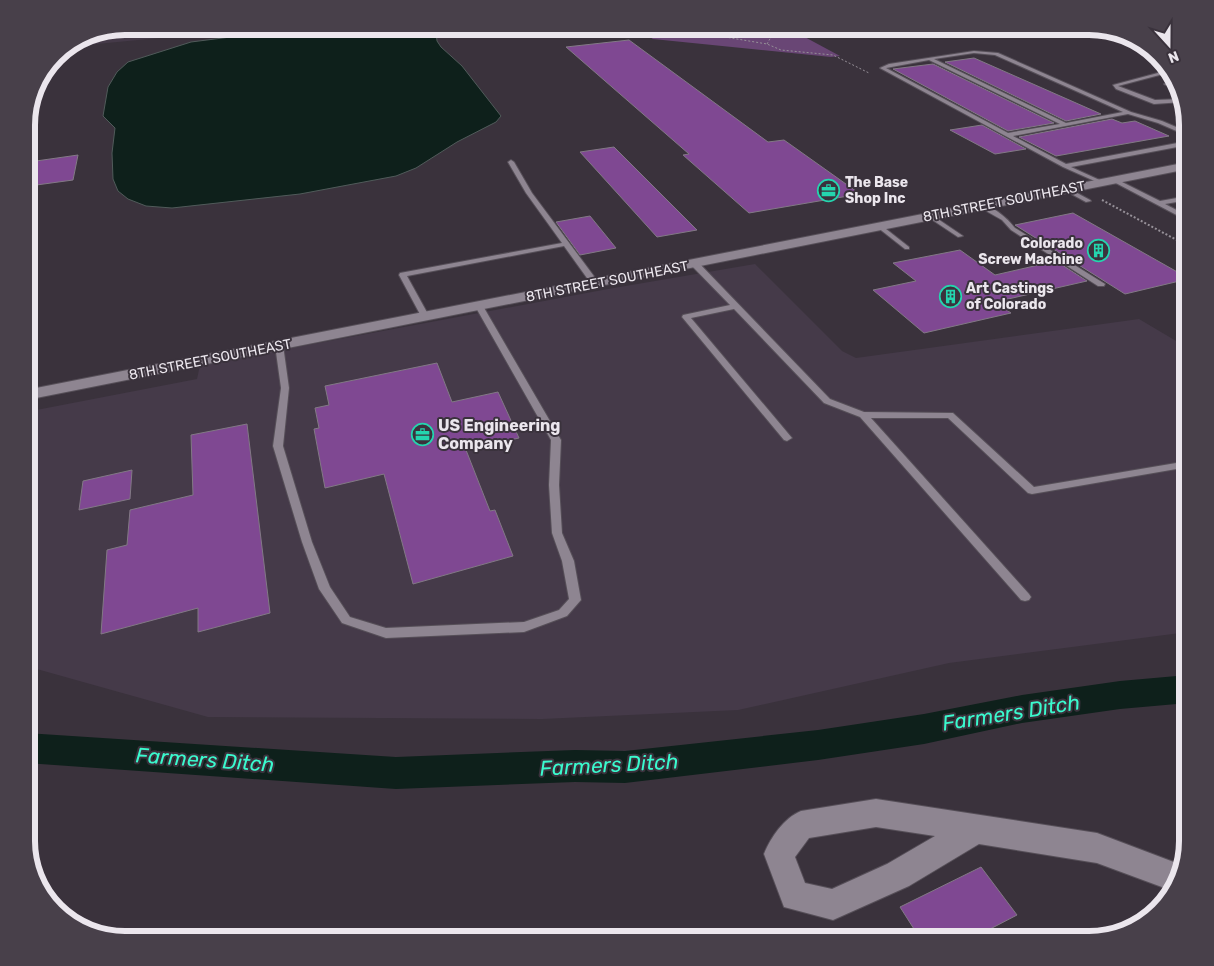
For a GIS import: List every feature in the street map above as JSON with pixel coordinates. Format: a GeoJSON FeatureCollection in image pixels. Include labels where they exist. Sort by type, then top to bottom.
{"type":"FeatureCollection","features":[{"type":"Feature","properties":{"kind":"street","name":"8TH STREET SOUTHEAST"},"geometry":{"type":"LineString","coordinates":[[35,393],[1179,167]]}},
{"type":"Feature","properties":{"kind":"street"},"geometry":{"type":"LineString","coordinates":[[976,829],[898,874],[833,905],[795,896],[779,854],[801,825],[876,813],[1097,848],[1172,876]]}},
{"type":"Feature","properties":{"kind":"lane"},"geometry":{"type":"LineString","coordinates":[[1179,130],[1160,122],[1129,113],[996,54],[974,52],[889,65],[882,68],[1065,166],[1108,181],[1161,203],[1179,213]]}},
{"type":"Feature","properties":{"kind":"lane"},"geometry":{"type":"LineString","coordinates":[[930,59],[1064,124]]}},
{"type":"Feature","properties":{"kind":"lane"},"geometry":{"type":"LineString","coordinates":[[1162,73],[1115,85],[1118,88],[1154,102],[1175,101]]}},
{"type":"Feature","properties":{"kind":"lane"},"geometry":{"type":"LineString","coordinates":[[1008,135],[1129,113]]}},
{"type":"Feature","properties":{"kind":"lane"},"geometry":{"type":"LineString","coordinates":[[1065,166],[1179,144]]}},
{"type":"Feature","properties":{"kind":"lane"},"geometry":{"type":"LineString","coordinates":[[511,162],[529,193],[565,244],[596,283]]}},
{"type":"Feature","properties":{"kind":"lane"},"geometry":{"type":"LineString","coordinates":[[1066,189],[1088,201]]}},
{"type":"Feature","properties":{"kind":"lane"},"geometry":{"type":"LineString","coordinates":[[1161,203],[1179,200]]}},
{"type":"Feature","properties":{"kind":"lane"},"geometry":{"type":"LineString","coordinates":[[981,206],[1004,219],[1012,229],[1101,284]]}},
{"type":"Feature","properties":{"kind":"lane"},"geometry":{"type":"LineString","coordinates":[[930,216],[960,236]]}},
{"type":"Feature","properties":{"kind":"lane"},"geometry":{"type":"LineString","coordinates":[[879,226],[907,248]]}},
{"type":"Feature","properties":{"kind":"lane"},"geometry":{"type":"LineString","coordinates":[[425,316],[403,275],[565,244]]}},
{"type":"Feature","properties":{"kind":"lane"},"geometry":{"type":"LineString","coordinates":[[694,263],[827,401],[863,416],[950,416],[1032,491],[1179,466]]}},
{"type":"Feature","properties":{"kind":"lane"},"geometry":{"type":"LineString","coordinates":[[279,345],[285,388],[278,446],[307,542],[325,589],[346,620],[386,633],[524,627],[563,613],[575,600],[568,561],[557,533],[554,485],[556,440],[479,306]]}},
{"type":"Feature","properties":{"kind":"lane"},"geometry":{"type":"LineString","coordinates":[[734,306],[686,317],[787,438]]}},
{"type":"Feature","properties":{"kind":"lane"},"geometry":{"type":"LineString","coordinates":[[863,416],[1025,597]]}},
{"type":"Feature","properties":{"kind":"path"},"geometry":{"type":"LineString","coordinates":[[713,35],[767,44],[774,35]]}},
{"type":"Feature","properties":{"kind":"path"},"geometry":{"type":"LineString","coordinates":[[1115,39],[1120,41]]}},
{"type":"Feature","properties":{"kind":"shaded area"},"geometry":{"type":"Polygon","coordinates":[[[119,35],[191,35],[83,45],[119,35]]]}},
{"type":"Feature","properties":{"kind":"shaded area"},"geometry":{"type":"Polygon","coordinates":[[[247,35],[436,35],[437,41],[441,47],[462,66],[501,116],[496,122],[457,142],[416,168],[396,176],[300,194],[172,208],[146,206],[128,199],[118,191],[113,179],[112,153],[115,128],[103,116],[108,87],[117,72],[128,62],[191,42],[247,35]]]}},
{"type":"Feature","properties":{"kind":"shaded area"},"geometry":{"type":"Polygon","coordinates":[[[647,35],[801,35],[840,56],[831,57],[653,39],[647,35]]]}},
{"type":"Feature","properties":{"kind":"shaded area"},"geometry":{"type":"Polygon","coordinates":[[[755,264],[842,351],[856,358],[1139,319],[1179,343],[1179,633],[949,663],[738,710],[542,719],[208,717],[35,669],[35,410],[197,379],[200,365],[608,289],[755,264]]]}},
{"type":"Feature","properties":{"kind":"building"},"geometry":{"type":"Polygon","coordinates":[[[629,40],[768,142],[784,140],[860,194],[749,213],[683,155],[689,154],[566,47],[629,40]]]}},
{"type":"Feature","properties":{"kind":"building"},"geometry":{"type":"Polygon","coordinates":[[[974,58],[1101,114],[1066,121],[945,62],[974,58]]]}},
{"type":"Feature","properties":{"kind":"building"},"geometry":{"type":"Polygon","coordinates":[[[933,64],[1054,123],[1008,131],[893,69],[933,64]]]}},
{"type":"Feature","properties":{"kind":"building"},"geometry":{"type":"Polygon","coordinates":[[[1112,119],[1122,123],[1135,121],[1169,136],[1056,156],[1019,137],[1112,119]]]}},
{"type":"Feature","properties":{"kind":"building"},"geometry":{"type":"Polygon","coordinates":[[[982,125],[1026,149],[995,154],[950,130],[982,125]]]}},
{"type":"Feature","properties":{"kind":"building"},"geometry":{"type":"Polygon","coordinates":[[[614,147],[697,230],[657,237],[580,152],[614,147]]]}},
{"type":"Feature","properties":{"kind":"building"},"geometry":{"type":"Polygon","coordinates":[[[78,155],[73,180],[35,185],[36,161],[78,155]]]}},
{"type":"Feature","properties":{"kind":"building","name":"Colorado Screw Machine"},"geometry":{"type":"Polygon","coordinates":[[[1073,213],[1179,273],[1179,281],[1125,294],[1015,225],[1073,213]]]}},
{"type":"Feature","properties":{"kind":"building"},"geometry":{"type":"Polygon","coordinates":[[[590,216],[616,248],[580,255],[556,222],[590,216]]]}},
{"type":"Feature","properties":{"kind":"building","name":"Art Castings of Colorado"},"geometry":{"type":"Polygon","coordinates":[[[960,250],[995,275],[1056,261],[1087,281],[995,302],[1011,313],[924,333],[873,290],[916,281],[893,263],[960,250]]]}},
{"type":"Feature","properties":{"kind":"building"},"geometry":{"type":"Polygon","coordinates":[[[437,363],[452,402],[498,392],[519,438],[466,450],[490,511],[495,510],[513,556],[413,584],[384,474],[325,488],[314,429],[319,428],[315,408],[329,405],[325,386],[437,363]]]}},
{"type":"Feature","properties":{"kind":"building"},"geometry":{"type":"Polygon","coordinates":[[[247,424],[270,613],[198,632],[198,608],[101,634],[107,550],[127,545],[130,510],[193,495],[191,435],[247,424]]]}},
{"type":"Feature","properties":{"kind":"building"},"geometry":{"type":"Polygon","coordinates":[[[132,470],[130,499],[79,510],[83,481],[132,470]]]}},
{"type":"Feature","properties":{"kind":"building"},"geometry":{"type":"Polygon","coordinates":[[[981,867],[1017,915],[986,931],[915,931],[900,907],[981,867]]]}},
{"type":"Feature","properties":{"kind":"waterway","name":"Farmers Ditch"},"geometry":{"type":"LineString","coordinates":[[35,749],[396,773],[575,766],[625,767],[818,745],[924,729],[1022,709],[1120,695],[1179,690]]}},
{"type":"Feature","properties":{"kind":"place","name":"The Base Shop Inc"},"geometry":{"type":"Point","coordinates":[829,190]}},
{"type":"Feature","properties":{"kind":"place","name":"Colorado Screw Machine"},"geometry":{"type":"Point","coordinates":[1099,251]}},
{"type":"Feature","properties":{"kind":"place","name":"Art Castings of Colorado"},"geometry":{"type":"Point","coordinates":[950,296]}},
{"type":"Feature","properties":{"kind":"place","name":"US Engineering Company"},"geometry":{"type":"Point","coordinates":[422,434]}}]}
